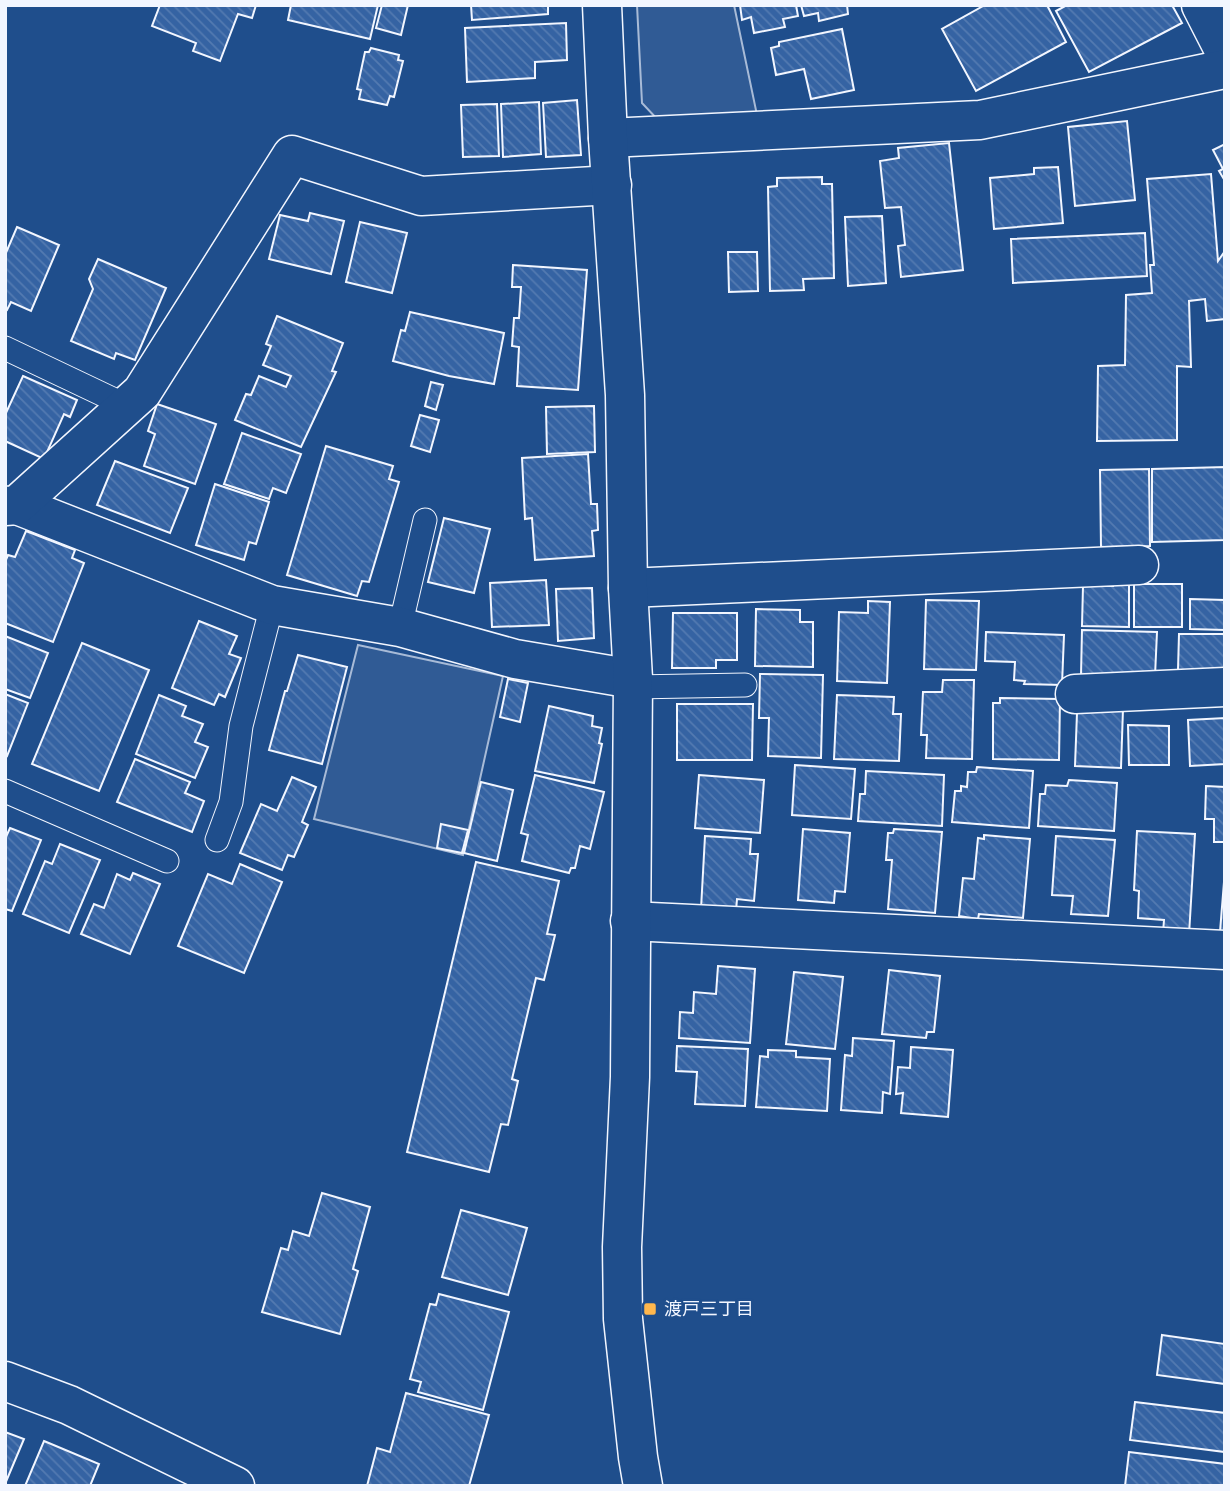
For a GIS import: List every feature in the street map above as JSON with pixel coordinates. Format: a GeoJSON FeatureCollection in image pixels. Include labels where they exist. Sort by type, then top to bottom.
{"type":"FeatureCollection","features":[{"type":"Feature","properties":{"kind":"street"},"geometry":{"type":"LineString","coordinates":[[603,5],[608,138],[625,395],[628,588],[633,683],[630,1077],[622,1247],[623,1319],[643,1486]]}},
{"type":"Feature","properties":{"kind":"street"},"geometry":{"type":"LineString","coordinates":[[1201,5],[1225,52]]}},
{"type":"Feature","properties":{"kind":"street"},"geometry":{"type":"LineString","coordinates":[[608,138],[980,120],[1225,69]]}},
{"type":"Feature","properties":{"kind":"street"},"geometry":{"type":"LineString","coordinates":[[612,185],[421,196],[292,155],[142,392],[11,505],[272,605],[400,627],[514,659],[633,683]]}},
{"type":"Feature","properties":{"kind":"street"},"geometry":{"type":"LineString","coordinates":[[628,588],[1139,565]]}},
{"type":"Feature","properties":{"kind":"street"},"geometry":{"type":"LineString","coordinates":[[1075,694],[1225,687]]}},
{"type":"Feature","properties":{"kind":"street"},"geometry":{"type":"LineString","coordinates":[[631,920],[1225,950]]}},
{"type":"Feature","properties":{"kind":"street"},"geometry":{"type":"LineString","coordinates":[[5,1381],[69,1405],[235,1486]]}},
{"type":"Feature","properties":{"kind":"lane"},"geometry":{"type":"LineString","coordinates":[[5,348],[127,406]]}},
{"type":"Feature","properties":{"kind":"lane"},"geometry":{"type":"LineString","coordinates":[[400,627],[425,520]]}},
{"type":"Feature","properties":{"kind":"lane"},"geometry":{"type":"LineString","coordinates":[[217,840],[231,802],[241,726],[272,605]]}},
{"type":"Feature","properties":{"kind":"lane"},"geometry":{"type":"LineString","coordinates":[[633,683],[745,685]]}},
{"type":"Feature","properties":{"kind":"lane"},"geometry":{"type":"LineString","coordinates":[[5,791],[167,861]]}},
{"type":"Feature","properties":{"kind":"shaded area"},"geometry":{"type":"Polygon","coordinates":[[[637,5],[734,5],[757,115],[658,120],[642,103],[637,5]]]}},
{"type":"Feature","properties":{"kind":"shaded area"},"geometry":{"type":"Polygon","coordinates":[[[358,645],[503,676],[463,855],[314,819],[358,645]]]}},
{"type":"Feature","properties":{"kind":"building"},"geometry":{"type":"Polygon","coordinates":[[[160,5],[256,5],[252,18],[238,14],[220,61],[193,51],[196,43],[152,26],[160,5]]]}},
{"type":"Feature","properties":{"kind":"building"},"geometry":{"type":"Polygon","coordinates":[[[291,5],[378,5],[370,39],[288,20],[291,5]]]}},
{"type":"Feature","properties":{"kind":"building"},"geometry":{"type":"Polygon","coordinates":[[[382,5],[408,5],[401,35],[376,28],[382,5]]]}},
{"type":"Feature","properties":{"kind":"building"},"geometry":{"type":"Polygon","coordinates":[[[471,5],[548,5],[548,14],[472,20],[471,5]]]}},
{"type":"Feature","properties":{"kind":"building"},"geometry":{"type":"Polygon","coordinates":[[[740,5],[796,5],[798,16],[783,19],[785,27],[754,33],[751,17],[742,20],[740,5]]]}},
{"type":"Feature","properties":{"kind":"building"},"geometry":{"type":"Polygon","coordinates":[[[801,5],[847,5],[848,14],[819,21],[818,13],[804,16],[801,5]]]}},
{"type":"Feature","properties":{"kind":"building"},"geometry":{"type":"Polygon","coordinates":[[[985,5],[1047,5],[1066,42],[976,91],[942,29],[985,5]]]}},
{"type":"Feature","properties":{"kind":"building"},"geometry":{"type":"Polygon","coordinates":[[[1067,5],[1172,5],[1182,23],[1089,72],[1056,11],[1067,5]]]}},
{"type":"Feature","properties":{"kind":"building"},"geometry":{"type":"Polygon","coordinates":[[[566,23],[567,60],[535,62],[535,78],[467,82],[465,28],[566,23]]]}},
{"type":"Feature","properties":{"kind":"building"},"geometry":{"type":"Polygon","coordinates":[[[842,29],[854,90],[811,99],[804,69],[776,75],[771,48],[779,46],[779,42],[842,29]]]}},
{"type":"Feature","properties":{"kind":"building"},"geometry":{"type":"Polygon","coordinates":[[[371,48],[399,55],[398,60],[403,61],[394,97],[390,96],[387,105],[359,99],[361,90],[357,89],[365,52],[369,52],[371,48]]]}},
{"type":"Feature","properties":{"kind":"building"},"geometry":{"type":"Polygon","coordinates":[[[577,100],[581,155],[546,157],[543,103],[577,100]]]}},
{"type":"Feature","properties":{"kind":"building"},"geometry":{"type":"Polygon","coordinates":[[[539,102],[541,154],[503,157],[501,104],[539,102]]]}},
{"type":"Feature","properties":{"kind":"building"},"geometry":{"type":"Polygon","coordinates":[[[497,104],[499,156],[463,157],[461,105],[497,104]]]}},
{"type":"Feature","properties":{"kind":"building"},"geometry":{"type":"Polygon","coordinates":[[[1127,121],[1135,200],[1075,206],[1068,127],[1127,121]]]}},
{"type":"Feature","properties":{"kind":"building"},"geometry":{"type":"Polygon","coordinates":[[[949,143],[963,270],[901,277],[898,246],[905,245],[901,207],[885,208],[880,161],[899,158],[898,148],[949,143]]]}},
{"type":"Feature","properties":{"kind":"building"},"geometry":{"type":"Polygon","coordinates":[[[1225,144],[1225,181],[1219,171],[1223,169],[1213,150],[1225,144]]]}},
{"type":"Feature","properties":{"kind":"building"},"geometry":{"type":"Polygon","coordinates":[[[1058,167],[1063,223],[994,229],[990,178],[1034,174],[1034,168],[1058,167]]]}},
{"type":"Feature","properties":{"kind":"building"},"geometry":{"type":"Polygon","coordinates":[[[1211,174],[1218,261],[1225,251],[1225,319],[1207,321],[1205,299],[1189,301],[1191,367],[1177,366],[1177,440],[1097,441],[1098,366],[1125,365],[1126,295],[1152,293],[1150,265],[1154,265],[1147,179],[1211,174]]]}},
{"type":"Feature","properties":{"kind":"building"},"geometry":{"type":"Polygon","coordinates":[[[822,177],[822,184],[832,184],[834,278],[803,279],[804,290],[770,291],[768,187],[777,186],[777,178],[822,177]]]}},
{"type":"Feature","properties":{"kind":"building"},"geometry":{"type":"Polygon","coordinates":[[[310,213],[344,221],[331,274],[269,259],[280,215],[308,221],[310,213]]]}},
{"type":"Feature","properties":{"kind":"building"},"geometry":{"type":"Polygon","coordinates":[[[882,216],[886,283],[848,286],[845,217],[882,216]]]}},
{"type":"Feature","properties":{"kind":"building"},"geometry":{"type":"Polygon","coordinates":[[[360,222],[407,233],[392,293],[346,282],[360,222]]]}},
{"type":"Feature","properties":{"kind":"building"},"geometry":{"type":"Polygon","coordinates":[[[17,227],[59,245],[31,311],[11,302],[7,310],[5,309],[5,255],[17,227]]]}},
{"type":"Feature","properties":{"kind":"building"},"geometry":{"type":"Polygon","coordinates":[[[1145,233],[1147,276],[1013,283],[1011,239],[1145,233]]]}},
{"type":"Feature","properties":{"kind":"building"},"geometry":{"type":"Polygon","coordinates":[[[728,252],[757,252],[758,291],[729,292],[728,252]]]}},
{"type":"Feature","properties":{"kind":"building"},"geometry":{"type":"Polygon","coordinates":[[[98,259],[166,288],[135,360],[116,353],[114,359],[71,341],[93,289],[89,279],[98,259]]]}},
{"type":"Feature","properties":{"kind":"building"},"geometry":{"type":"Polygon","coordinates":[[[513,265],[587,270],[578,390],[517,386],[519,347],[512,346],[514,318],[519,318],[521,287],[512,287],[513,265]]]}},
{"type":"Feature","properties":{"kind":"building"},"geometry":{"type":"Polygon","coordinates":[[[410,312],[504,333],[494,384],[449,376],[393,361],[401,330],[405,331],[410,312]]]}},
{"type":"Feature","properties":{"kind":"building"},"geometry":{"type":"Polygon","coordinates":[[[277,316],[343,343],[332,371],[336,372],[301,447],[235,420],[246,394],[251,395],[259,376],[286,387],[291,376],[263,365],[271,346],[266,344],[277,316]]]}},
{"type":"Feature","properties":{"kind":"building"},"geometry":{"type":"Polygon","coordinates":[[[23,376],[77,400],[70,417],[64,414],[44,459],[5,441],[5,415],[23,376]]]}},
{"type":"Feature","properties":{"kind":"building"},"geometry":{"type":"Polygon","coordinates":[[[431,382],[443,385],[436,410],[425,406],[431,382]]]}},
{"type":"Feature","properties":{"kind":"building"},"geometry":{"type":"Polygon","coordinates":[[[157,404],[216,424],[195,484],[144,466],[155,434],[148,431],[157,404]]]}},
{"type":"Feature","properties":{"kind":"building"},"geometry":{"type":"Polygon","coordinates":[[[594,406],[595,452],[547,454],[546,407],[594,406]]]}},
{"type":"Feature","properties":{"kind":"building"},"geometry":{"type":"Polygon","coordinates":[[[420,415],[439,420],[430,452],[411,446],[420,415]]]}},
{"type":"Feature","properties":{"kind":"building"},"geometry":{"type":"Polygon","coordinates":[[[242,433],[301,454],[286,493],[273,488],[269,499],[224,484],[242,433]]]}},
{"type":"Feature","properties":{"kind":"building"},"geometry":{"type":"Polygon","coordinates":[[[326,446],[393,466],[389,479],[399,482],[369,582],[362,581],[357,596],[287,575],[326,446]]]}},
{"type":"Feature","properties":{"kind":"building"},"geometry":{"type":"Polygon","coordinates":[[[588,454],[591,504],[597,504],[598,530],[592,531],[594,556],[535,560],[532,518],[525,519],[522,458],[588,454]]]}},
{"type":"Feature","properties":{"kind":"building"},"geometry":{"type":"Polygon","coordinates":[[[115,461],[188,488],[170,533],[97,505],[115,461]]]}},
{"type":"Feature","properties":{"kind":"building"},"geometry":{"type":"Polygon","coordinates":[[[1225,467],[1225,540],[1152,542],[1152,469],[1225,467]]]}},
{"type":"Feature","properties":{"kind":"building"},"geometry":{"type":"Polygon","coordinates":[[[1149,469],[1150,546],[1101,547],[1100,470],[1149,469]]]}},
{"type":"Feature","properties":{"kind":"building"},"geometry":{"type":"Polygon","coordinates":[[[215,484],[269,502],[256,544],[249,542],[244,560],[196,545],[215,484]]]}},
{"type":"Feature","properties":{"kind":"building"},"geometry":{"type":"Polygon","coordinates":[[[444,518],[490,529],[474,593],[428,582],[444,518]]]}},
{"type":"Feature","properties":{"kind":"building"},"geometry":{"type":"Polygon","coordinates":[[[26,531],[75,550],[72,558],[84,563],[53,642],[5,623],[5,562],[8,555],[15,557],[26,531]]]}},
{"type":"Feature","properties":{"kind":"building"},"geometry":{"type":"Polygon","coordinates":[[[546,580],[549,625],[492,627],[490,583],[546,580]]]}},
{"type":"Feature","properties":{"kind":"building"},"geometry":{"type":"Polygon","coordinates":[[[1112,580],[1129,580],[1129,627],[1082,626],[1083,586],[1113,586],[1112,580]]]}},
{"type":"Feature","properties":{"kind":"building"},"geometry":{"type":"Polygon","coordinates":[[[1134,584],[1182,584],[1182,627],[1134,627],[1134,584]]]}},
{"type":"Feature","properties":{"kind":"building"},"geometry":{"type":"Polygon","coordinates":[[[592,588],[594,638],[558,641],[556,589],[592,588]]]}},
{"type":"Feature","properties":{"kind":"building"},"geometry":{"type":"Polygon","coordinates":[[[1190,599],[1225,600],[1225,630],[1190,629],[1190,599]]]}},
{"type":"Feature","properties":{"kind":"building"},"geometry":{"type":"Polygon","coordinates":[[[926,600],[979,601],[976,670],[924,669],[926,600]]]}},
{"type":"Feature","properties":{"kind":"building"},"geometry":{"type":"Polygon","coordinates":[[[868,601],[890,602],[887,683],[837,681],[839,612],[868,613],[868,601]]]}},
{"type":"Feature","properties":{"kind":"building"},"geometry":{"type":"Polygon","coordinates":[[[756,609],[800,610],[800,622],[813,622],[813,667],[755,666],[756,609]]]}},
{"type":"Feature","properties":{"kind":"building"},"geometry":{"type":"Polygon","coordinates":[[[673,613],[737,613],[737,660],[716,660],[716,668],[672,668],[673,613]]]}},
{"type":"Feature","properties":{"kind":"building"},"geometry":{"type":"Polygon","coordinates":[[[199,621],[237,636],[229,654],[241,658],[225,697],[219,694],[214,705],[172,688],[199,621]]]}},
{"type":"Feature","properties":{"kind":"building"},"geometry":{"type":"Polygon","coordinates":[[[1082,630],[1157,632],[1155,676],[1081,675],[1082,630]]]}},
{"type":"Feature","properties":{"kind":"building"},"geometry":{"type":"Polygon","coordinates":[[[986,632],[1064,635],[1062,685],[1024,684],[1025,681],[1014,680],[1015,662],[985,661],[986,632]]]}},
{"type":"Feature","properties":{"kind":"building"},"geometry":{"type":"Polygon","coordinates":[[[1179,634],[1225,634],[1225,672],[1178,670],[1179,634]]]}},
{"type":"Feature","properties":{"kind":"building"},"geometry":{"type":"Polygon","coordinates":[[[5,636],[48,653],[30,698],[5,689],[5,636]]]}},
{"type":"Feature","properties":{"kind":"building"},"geometry":{"type":"Polygon","coordinates":[[[82,643],[149,670],[99,791],[32,764],[82,643]]]}},
{"type":"Feature","properties":{"kind":"building"},"geometry":{"type":"Polygon","coordinates":[[[298,655],[347,667],[322,764],[269,750],[298,655]]]}},
{"type":"Feature","properties":{"kind":"building"},"geometry":{"type":"Polygon","coordinates":[[[760,674],[823,675],[821,758],[768,756],[769,718],[759,718],[760,674]]]}},
{"type":"Feature","properties":{"kind":"building"},"geometry":{"type":"Polygon","coordinates":[[[508,679],[528,683],[520,722],[500,717],[508,679]]]}},
{"type":"Feature","properties":{"kind":"building"},"geometry":{"type":"Polygon","coordinates":[[[943,680],[974,680],[972,759],[926,758],[927,735],[921,735],[923,692],[942,692],[943,680]]]}},
{"type":"Feature","properties":{"kind":"building"},"geometry":{"type":"Polygon","coordinates":[[[5,694],[28,703],[7,756],[5,755],[5,694]]]}},
{"type":"Feature","properties":{"kind":"building"},"geometry":{"type":"Polygon","coordinates":[[[159,695],[186,706],[182,716],[203,724],[195,742],[208,747],[195,778],[136,754],[159,695]]]}},
{"type":"Feature","properties":{"kind":"building"},"geometry":{"type":"Polygon","coordinates":[[[837,695],[894,697],[893,714],[901,714],[899,761],[834,759],[837,695]]]}},
{"type":"Feature","properties":{"kind":"building"},"geometry":{"type":"Polygon","coordinates":[[[1000,698],[1060,699],[1059,760],[993,759],[993,703],[1000,703],[1000,698]]]}},
{"type":"Feature","properties":{"kind":"building"},"geometry":{"type":"Polygon","coordinates":[[[677,704],[753,704],[752,760],[677,760],[677,704]]]}},
{"type":"Feature","properties":{"kind":"building"},"geometry":{"type":"Polygon","coordinates":[[[549,706],[593,716],[592,726],[602,728],[599,743],[602,744],[594,783],[535,771],[549,706]]]}},
{"type":"Feature","properties":{"kind":"building"},"geometry":{"type":"Polygon","coordinates":[[[1123,709],[1121,768],[1075,766],[1077,713],[1123,709]]]}},
{"type":"Feature","properties":{"kind":"building"},"geometry":{"type":"Polygon","coordinates":[[[1225,718],[1225,764],[1190,766],[1188,720],[1225,718]]]}},
{"type":"Feature","properties":{"kind":"building"},"geometry":{"type":"Polygon","coordinates":[[[1128,725],[1169,726],[1169,765],[1129,765],[1128,725]]]}},
{"type":"Feature","properties":{"kind":"building"},"geometry":{"type":"Polygon","coordinates":[[[135,759],[190,782],[185,793],[204,801],[192,832],[117,802],[135,759]]]}},
{"type":"Feature","properties":{"kind":"building"},"geometry":{"type":"Polygon","coordinates":[[[795,765],[855,769],[851,819],[792,815],[795,765]]]}},
{"type":"Feature","properties":{"kind":"building"},"geometry":{"type":"Polygon","coordinates":[[[977,767],[1033,771],[1029,828],[952,822],[955,791],[961,791],[961,786],[967,787],[968,772],[976,772],[977,767]]]}},
{"type":"Feature","properties":{"kind":"building"},"geometry":{"type":"Polygon","coordinates":[[[866,771],[944,775],[942,826],[858,821],[860,794],[865,794],[866,771]]]}},
{"type":"Feature","properties":{"kind":"building"},"geometry":{"type":"Polygon","coordinates":[[[535,775],[604,792],[590,849],[580,846],[575,868],[571,868],[569,873],[522,861],[528,835],[521,833],[535,775]]]}},
{"type":"Feature","properties":{"kind":"building"},"geometry":{"type":"Polygon","coordinates":[[[699,775],[764,780],[760,833],[695,828],[699,775]]]}},
{"type":"Feature","properties":{"kind":"building"},"geometry":{"type":"Polygon","coordinates":[[[292,777],[316,787],[302,822],[308,825],[294,857],[288,855],[282,870],[240,853],[261,804],[277,811],[292,777]]]}},
{"type":"Feature","properties":{"kind":"building"},"geometry":{"type":"Polygon","coordinates":[[[1069,780],[1117,783],[1114,831],[1038,826],[1040,794],[1045,794],[1046,785],[1067,786],[1069,780]]]}},
{"type":"Feature","properties":{"kind":"building"},"geometry":{"type":"Polygon","coordinates":[[[481,782],[513,790],[497,861],[464,853],[481,782]]]}},
{"type":"Feature","properties":{"kind":"building"},"geometry":{"type":"Polygon","coordinates":[[[1206,786],[1225,787],[1225,842],[1214,842],[1214,819],[1205,819],[1206,786]]]}},
{"type":"Feature","properties":{"kind":"building"},"geometry":{"type":"Polygon","coordinates":[[[441,824],[468,830],[462,853],[437,848],[441,824]]]}},
{"type":"Feature","properties":{"kind":"building"},"geometry":{"type":"Polygon","coordinates":[[[10,828],[41,840],[12,911],[5,909],[5,839],[10,828]]]}},
{"type":"Feature","properties":{"kind":"building"},"geometry":{"type":"Polygon","coordinates":[[[803,829],[850,833],[845,892],[835,891],[834,903],[798,900],[803,829]]]}},
{"type":"Feature","properties":{"kind":"building"},"geometry":{"type":"Polygon","coordinates":[[[894,829],[942,832],[935,913],[888,909],[892,860],[886,860],[888,833],[893,833],[894,829]]]}},
{"type":"Feature","properties":{"kind":"building"},"geometry":{"type":"Polygon","coordinates":[[[1137,831],[1195,834],[1189,935],[1163,933],[1164,920],[1138,918],[1139,891],[1134,890],[1137,831]]]}},
{"type":"Feature","properties":{"kind":"building"},"geometry":{"type":"Polygon","coordinates":[[[984,835],[1030,839],[1023,918],[979,914],[978,919],[959,916],[963,878],[974,879],[978,838],[984,839],[984,835]]]}},
{"type":"Feature","properties":{"kind":"building"},"geometry":{"type":"Polygon","coordinates":[[[705,836],[751,839],[750,854],[758,854],[754,901],[737,899],[736,911],[701,909],[705,836]]]}},
{"type":"Feature","properties":{"kind":"building"},"geometry":{"type":"Polygon","coordinates":[[[1056,836],[1115,840],[1108,916],[1071,914],[1073,896],[1052,895],[1056,836]]]}},
{"type":"Feature","properties":{"kind":"building"},"geometry":{"type":"Polygon","coordinates":[[[60,844],[100,860],[69,933],[23,914],[45,861],[52,864],[60,844]]]}},
{"type":"Feature","properties":{"kind":"building"},"geometry":{"type":"Polygon","coordinates":[[[476,862],[559,881],[547,934],[555,935],[544,980],[536,978],[512,1079],[518,1081],[508,1125],[501,1124],[489,1172],[407,1152],[476,862]]]}},
{"type":"Feature","properties":{"kind":"building"},"geometry":{"type":"Polygon","coordinates":[[[240,864],[282,882],[244,973],[178,946],[208,874],[232,884],[240,864]]]}},
{"type":"Feature","properties":{"kind":"building"},"geometry":{"type":"Polygon","coordinates":[[[133,873],[160,884],[130,954],[81,934],[94,904],[104,908],[117,874],[130,880],[133,873]]]}},
{"type":"Feature","properties":{"kind":"building"},"geometry":{"type":"Polygon","coordinates":[[[1224,882],[1225,932],[1220,932],[1224,882]]]}},
{"type":"Feature","properties":{"kind":"building"},"geometry":{"type":"Polygon","coordinates":[[[718,966],[755,969],[750,1043],[679,1038],[680,1012],[693,1013],[694,992],[716,994],[718,966]]]}},
{"type":"Feature","properties":{"kind":"building"},"geometry":{"type":"Polygon","coordinates":[[[889,970],[940,976],[934,1032],[927,1032],[926,1038],[882,1034],[889,970]]]}},
{"type":"Feature","properties":{"kind":"building"},"geometry":{"type":"Polygon","coordinates":[[[794,972],[843,977],[835,1049],[786,1044],[794,972]]]}},
{"type":"Feature","properties":{"kind":"building"},"geometry":{"type":"Polygon","coordinates":[[[853,1038],[894,1041],[890,1094],[883,1092],[882,1113],[841,1110],[845,1055],[852,1056],[853,1038]]]}},
{"type":"Feature","properties":{"kind":"building"},"geometry":{"type":"Polygon","coordinates":[[[677,1046],[748,1049],[745,1106],[695,1104],[697,1072],[676,1071],[677,1046]]]}},
{"type":"Feature","properties":{"kind":"building"},"geometry":{"type":"Polygon","coordinates":[[[911,1047],[953,1050],[948,1117],[901,1113],[903,1093],[896,1094],[898,1067],[910,1068],[911,1047]]]}},
{"type":"Feature","properties":{"kind":"building"},"geometry":{"type":"Polygon","coordinates":[[[768,1050],[796,1051],[796,1057],[830,1059],[827,1111],[756,1107],[760,1056],[768,1057],[768,1050]]]}},
{"type":"Feature","properties":{"kind":"building"},"geometry":{"type":"Polygon","coordinates":[[[322,1193],[370,1207],[353,1269],[358,1271],[340,1334],[262,1312],[281,1248],[288,1250],[293,1231],[309,1236],[322,1193]]]}},
{"type":"Feature","properties":{"kind":"building"},"geometry":{"type":"Polygon","coordinates":[[[461,1210],[527,1228],[508,1295],[442,1277],[461,1210]]]}},
{"type":"Feature","properties":{"kind":"building"},"geometry":{"type":"Polygon","coordinates":[[[439,1294],[509,1312],[483,1410],[418,1392],[421,1382],[410,1379],[430,1304],[436,1305],[439,1294]]]}},
{"type":"Feature","properties":{"kind":"building"},"geometry":{"type":"Polygon","coordinates":[[[1162,1335],[1225,1344],[1225,1384],[1157,1375],[1162,1335]]]}},
{"type":"Feature","properties":{"kind":"building"},"geometry":{"type":"Polygon","coordinates":[[[406,1393],[489,1415],[469,1486],[367,1486],[377,1448],[390,1452],[406,1393]]]}},
{"type":"Feature","properties":{"kind":"building"},"geometry":{"type":"Polygon","coordinates":[[[1135,1402],[1225,1413],[1225,1452],[1130,1440],[1135,1402]]]}},
{"type":"Feature","properties":{"kind":"building"},"geometry":{"type":"Polygon","coordinates":[[[5,1432],[24,1439],[5,1484],[5,1432]]]}},
{"type":"Feature","properties":{"kind":"building"},"geometry":{"type":"Polygon","coordinates":[[[44,1441],[99,1464],[90,1486],[25,1486],[44,1441]]]}},
{"type":"Feature","properties":{"kind":"building"},"geometry":{"type":"Polygon","coordinates":[[[1129,1452],[1225,1464],[1225,1486],[1125,1486],[1129,1452]]]}},
{"type":"Feature","properties":{"kind":"place","name":"渡戸三丁目"},"geometry":{"type":"Point","coordinates":[650,1309]}}]}
